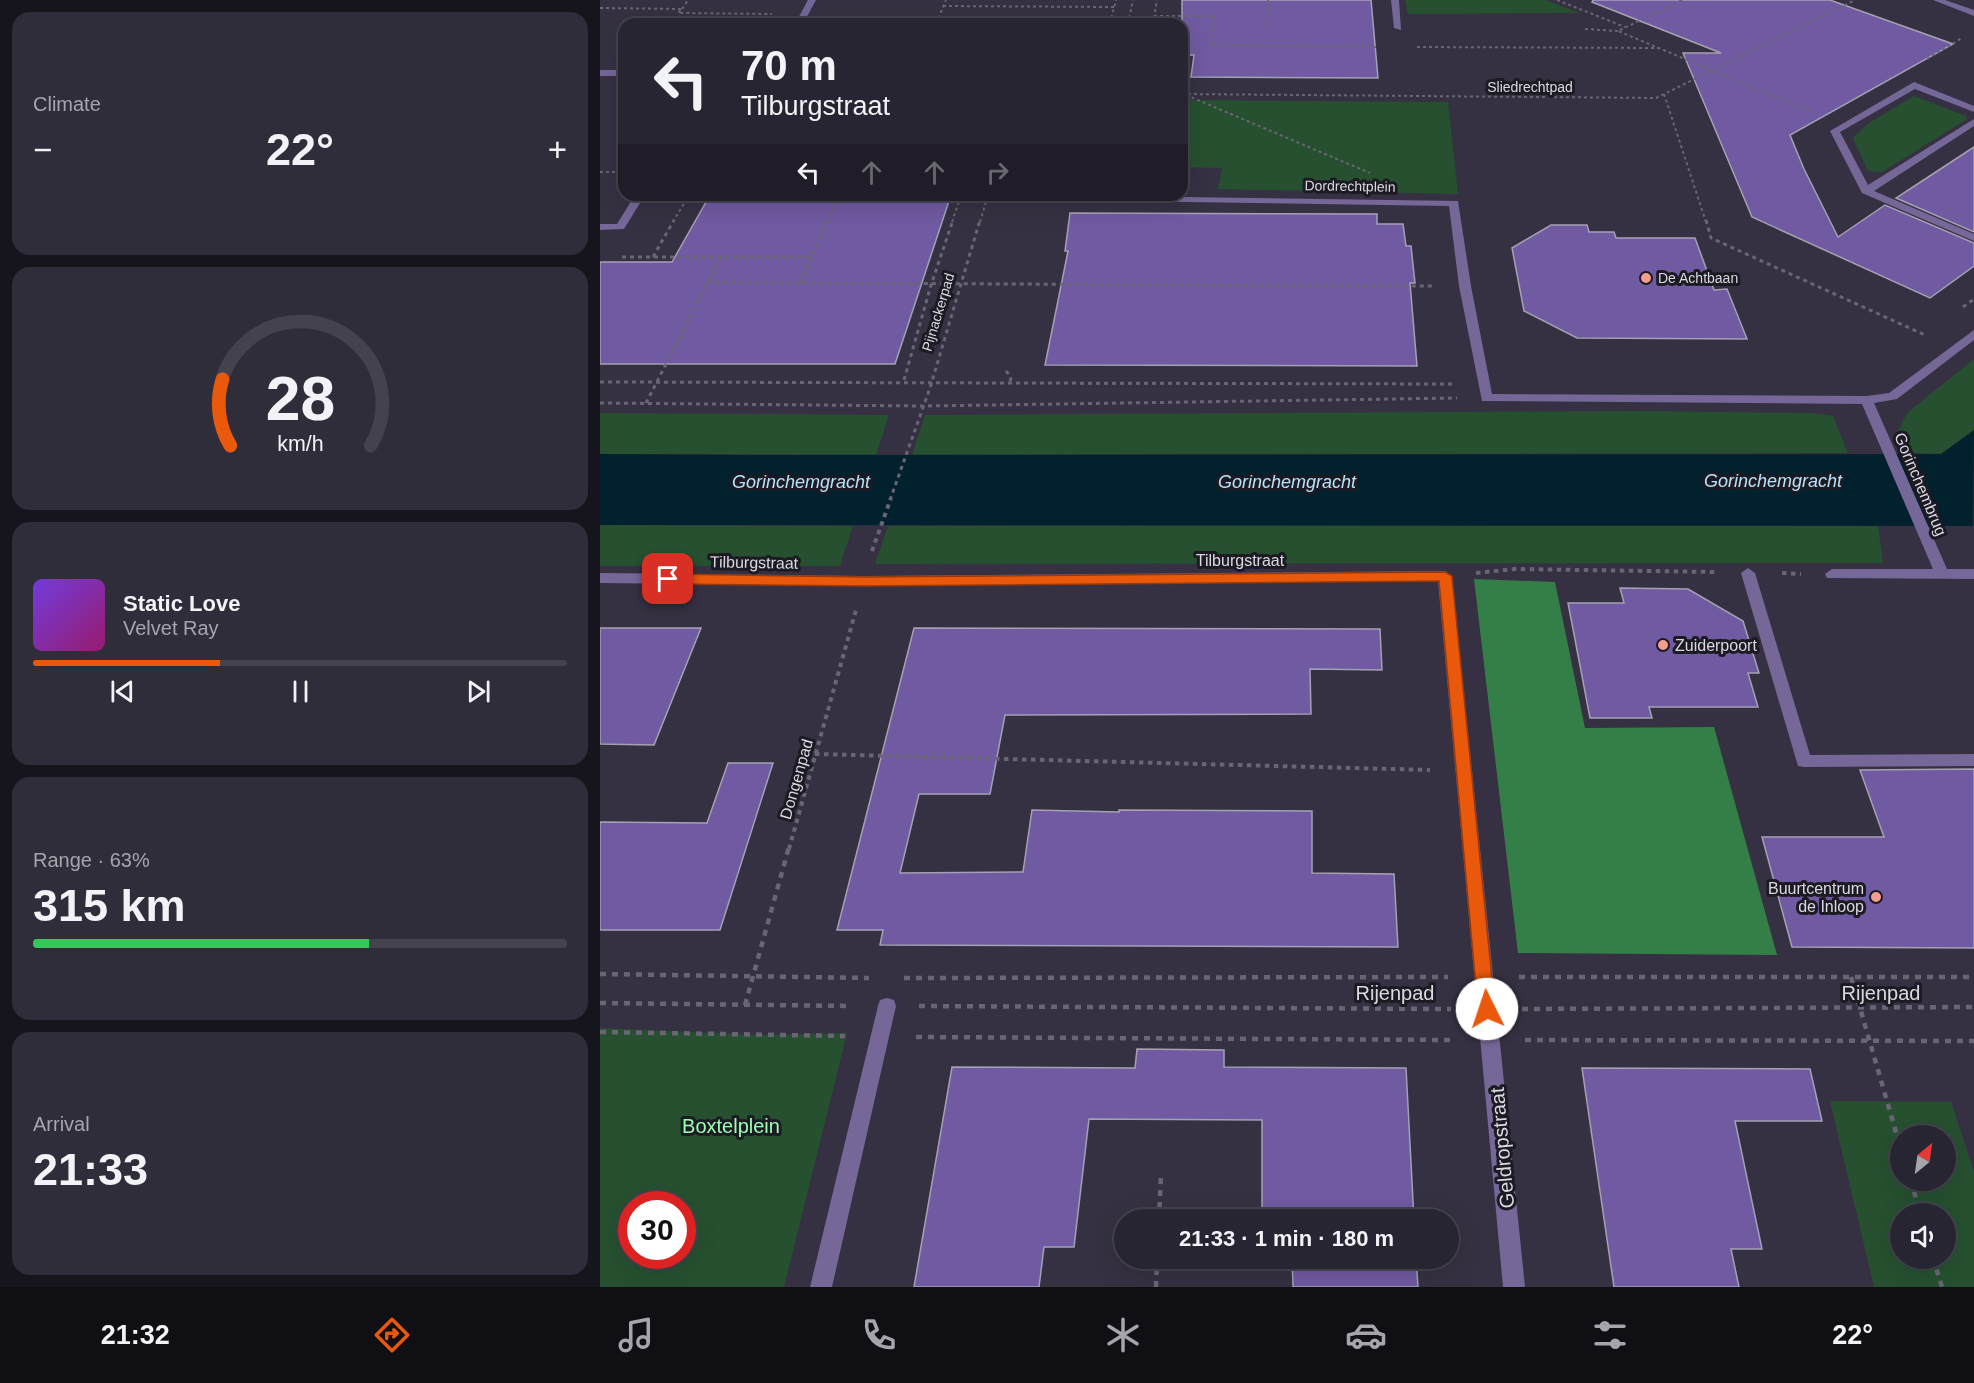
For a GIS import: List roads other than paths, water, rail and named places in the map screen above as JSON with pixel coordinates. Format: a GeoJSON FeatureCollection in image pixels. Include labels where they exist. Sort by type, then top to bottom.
{"type":"FeatureCollection","features":[{"type":"Feature","properties":{"kind":"street"},"geometry":{"type":"LineString","coordinates":[[802,18],[812,0]]}},
{"type":"Feature","properties":{"kind":"street"},"geometry":{"type":"LineString","coordinates":[[1395,0],[1398,28]]}},
{"type":"Feature","properties":{"kind":"street"},"geometry":{"type":"LineString","coordinates":[[1937,0],[1974,13]]}},
{"type":"Feature","properties":{"kind":"street"},"geometry":{"type":"LineString","coordinates":[[600,73],[618,73]]}},
{"type":"Feature","properties":{"kind":"street"},"geometry":{"type":"LineString","coordinates":[[1974,109],[1914,85],[1835,131],[1866,191],[1974,238]]}},
{"type":"Feature","properties":{"kind":"street"},"geometry":{"type":"LineString","coordinates":[[1866,191],[1974,122]]}},
{"type":"Feature","properties":{"kind":"street","name":"Dordrechtplein"},"geometry":{"type":"LineString","coordinates":[[1188,198],[1454,202],[1465,286],[1485,392],[1867,400]]}},
{"type":"Feature","properties":{"kind":"street"},"geometry":{"type":"LineString","coordinates":[[600,227],[620,227],[636,201]]}},
{"type":"Feature","properties":{"kind":"street"},"geometry":{"type":"LineString","coordinates":[[1867,400],[1893,396],[1974,334]]}},
{"type":"Feature","properties":{"kind":"street","name":"Gorinchembrug"},"geometry":{"type":"LineString","coordinates":[[1867,400],[1942,574]]}},
{"type":"Feature","properties":{"kind":"street"},"geometry":{"type":"LineString","coordinates":[[1748,573],[1804,761],[1974,760]]}},
{"type":"Feature","properties":{"kind":"street"},"geometry":{"type":"LineString","coordinates":[[1832,574],[1974,574]]}},
{"type":"Feature","properties":{"kind":"street","name":"Tilburgstraat"},"geometry":{"type":"LineString","coordinates":[[600,578],[864,581],[1445,576],[1462,771],[1487,1009]]}},
{"type":"Feature","properties":{"kind":"street"},"geometry":{"type":"LineString","coordinates":[[821,1287],[887,1006]]}},
{"type":"Feature","properties":{"kind":"street","name":"Geldropstraat"},"geometry":{"type":"LineString","coordinates":[[1487,1009],[1492,1040],[1514,1287]]}},
{"type":"Feature","properties":{"kind":"water","name":"Gorinchemgracht"},"geometry":{"type":"Polygon","coordinates":[[[1974,430],[1973,526],[600,525],[600,454],[1941,454],[1974,430]]]}},
{"type":"Feature","properties":{"kind":"place","name":"De Achtbaan"},"geometry":{"type":"Point","coordinates":[1646,278]}},
{"type":"Feature","properties":{"kind":"place","name":"Zuiderpoort"},"geometry":{"type":"Point","coordinates":[1663,645]}},
{"type":"Feature","properties":{"kind":"place","name":"Buurtcentrum de Inloop"},"geometry":{"type":"Point","coordinates":[1876,897]}},
{"type":"Feature","properties":{"kind":"park label","name":"Boxtelplein"},"geometry":{"type":"Point","coordinates":[731,1126]}}]}
